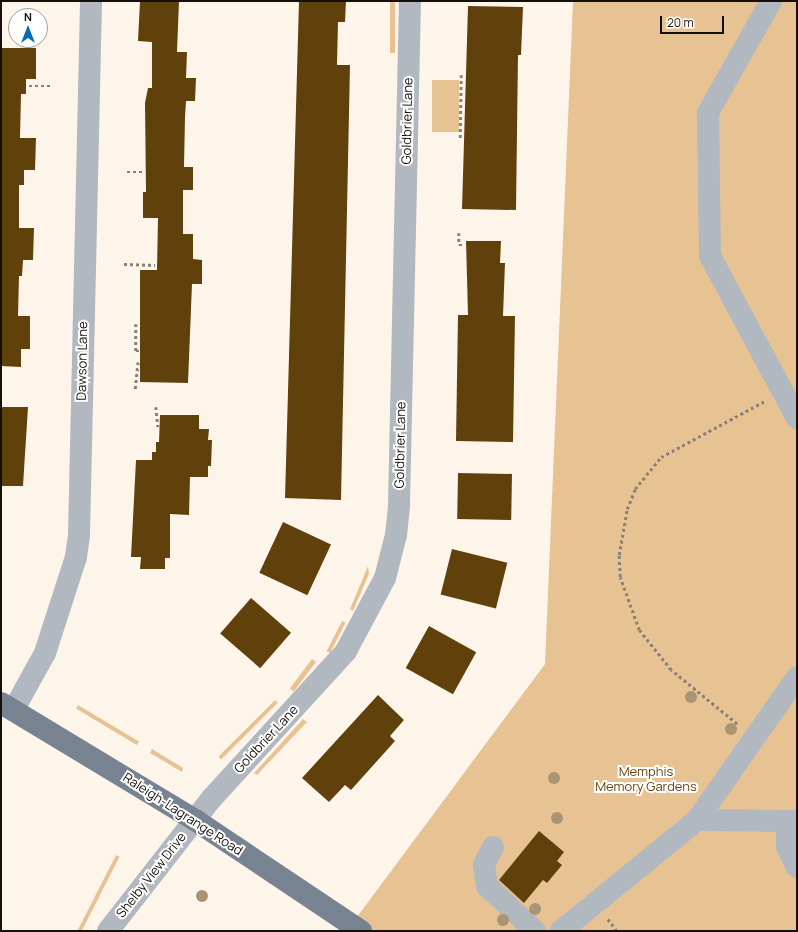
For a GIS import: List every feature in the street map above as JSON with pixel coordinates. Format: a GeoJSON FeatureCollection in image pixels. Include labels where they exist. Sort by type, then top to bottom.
{"type":"FeatureCollection","features":[{"type":"Feature","properties":{"kind":"main road","name":"Raleigh-Lagrange Road"},"geometry":{"type":"LineString","coordinates":[[8,706],[194,820],[361,931]]}},
{"type":"Feature","properties":{"kind":"street","name":"Dawson Lane"},"geometry":{"type":"LineString","coordinates":[[8,706],[45,653],[76,557],[79,536],[91,1]]}},
{"type":"Feature","properties":{"kind":"street","name":"Goldbrier Lane"},"geometry":{"type":"LineString","coordinates":[[194,820],[346,651],[378,596],[389,565],[399,504],[410,1]]}},
{"type":"Feature","properties":{"kind":"street"},"geometry":{"type":"LineString","coordinates":[[779,1],[766,10],[708,113],[710,256],[797,418]]}},
{"type":"Feature","properties":{"kind":"street"},"geometry":{"type":"LineString","coordinates":[[562,931],[697,820],[755,737],[790,697],[797,677]]}},
{"type":"Feature","properties":{"kind":"street","name":"Shelby View Drive"},"geometry":{"type":"LineString","coordinates":[[108,931],[194,820]]}},
{"type":"Feature","properties":{"kind":"street"},"geometry":{"type":"LineString","coordinates":[[697,820],[792,822],[787,846],[797,867]]}},
{"type":"Feature","properties":{"kind":"street"},"geometry":{"type":"LineString","coordinates":[[493,847],[484,866],[487,886],[535,931]]}},
{"type":"Feature","properties":{"kind":"path"},"geometry":{"type":"LineString","coordinates":[[460,138],[461,75]]}},
{"type":"Feature","properties":{"kind":"path"},"geometry":{"type":"LineString","coordinates":[[29,86],[51,86]]}},
{"type":"Feature","properties":{"kind":"path"},"geometry":{"type":"LineString","coordinates":[[460,101],[465,101]]}},
{"type":"Feature","properties":{"kind":"path"},"geometry":{"type":"LineString","coordinates":[[460,113],[465,113]]}},
{"type":"Feature","properties":{"kind":"path"},"geometry":{"type":"LineString","coordinates":[[127,172],[145,172]]}},
{"type":"Feature","properties":{"kind":"path"},"geometry":{"type":"LineString","coordinates":[[459,233],[459,245],[463,245]]}},
{"type":"Feature","properties":{"kind":"path"},"geometry":{"type":"LineString","coordinates":[[124,264],[155,265]]}},
{"type":"Feature","properties":{"kind":"path"},"geometry":{"type":"LineString","coordinates":[[136,324],[136,351],[139,351]]}},
{"type":"Feature","properties":{"kind":"path"},"geometry":{"type":"LineString","coordinates":[[135,389],[138,362]]}},
{"type":"Feature","properties":{"kind":"path"},"geometry":{"type":"LineString","coordinates":[[755,737],[702,698],[650,646],[628,606],[619,555],[627,509],[635,489],[661,457],[783,392]]}},
{"type":"Feature","properties":{"kind":"path"},"geometry":{"type":"LineString","coordinates":[[156,408],[158,427]]}},
{"type":"Feature","properties":{"kind":"path"},"geometry":{"type":"LineString","coordinates":[[607,919],[617,931]]}},
{"type":"Feature","properties":{"kind":"green space"},"geometry":{"type":"Polygon","coordinates":[[[390,1],[395,1],[395,53],[390,53],[390,1]]]}},
{"type":"Feature","properties":{"kind":"green space","name":"Memphis Memory Gardens"},"geometry":{"type":"Polygon","coordinates":[[[573,1],[797,1],[797,931],[361,931],[351,925],[545,664],[573,1]]]}},
{"type":"Feature","properties":{"kind":"green space"},"geometry":{"type":"Polygon","coordinates":[[[432,80],[459,80],[459,132],[432,132],[432,80]]]}},
{"type":"Feature","properties":{"kind":"green space"},"geometry":{"type":"Polygon","coordinates":[[[368,566],[369,574],[353,611],[350,609],[368,566]]]}},
{"type":"Feature","properties":{"kind":"green space"},"geometry":{"type":"Polygon","coordinates":[[[342,621],[346,623],[330,653],[327,651],[342,621]]]}},
{"type":"Feature","properties":{"kind":"green space"},"geometry":{"type":"Polygon","coordinates":[[[312,659],[316,662],[294,692],[290,689],[312,659]]]}},
{"type":"Feature","properties":{"kind":"green space"},"geometry":{"type":"Polygon","coordinates":[[[275,700],[278,703],[221,759],[218,757],[275,700]]]}},
{"type":"Feature","properties":{"kind":"green space"},"geometry":{"type":"Polygon","coordinates":[[[78,705],[139,742],[137,745],[76,708],[78,705]]]}},
{"type":"Feature","properties":{"kind":"green space"},"geometry":{"type":"Polygon","coordinates":[[[303,719],[307,722],[257,775],[254,773],[303,719]]]}},
{"type":"Feature","properties":{"kind":"green space"},"geometry":{"type":"Polygon","coordinates":[[[152,749],[183,768],[182,772],[150,753],[152,749]]]}},
{"type":"Feature","properties":{"kind":"green space"},"geometry":{"type":"Polygon","coordinates":[[[116,855],[120,857],[82,931],[77,931],[116,855]]]}},
{"type":"Feature","properties":{"kind":"building"},"geometry":{"type":"Polygon","coordinates":[[[140,1],[179,1],[177,52],[187,52],[186,78],[196,78],[195,101],[186,101],[184,167],[193,167],[193,190],[183,190],[183,234],[193,234],[193,259],[202,260],[202,284],[192,284],[188,383],[140,382],[140,270],[157,270],[158,218],[143,218],[143,192],[146,192],[145,103],[148,88],[152,88],[152,42],[138,41],[140,1]]]}},
{"type":"Feature","properties":{"kind":"building"},"geometry":{"type":"Polygon","coordinates":[[[299,1],[346,1],[345,22],[338,22],[337,65],[350,65],[341,500],[285,498],[299,1]]]}},
{"type":"Feature","properties":{"kind":"building"},"geometry":{"type":"Polygon","coordinates":[[[468,6],[523,7],[521,55],[518,55],[516,210],[462,209],[468,6]]]}},
{"type":"Feature","properties":{"kind":"building"},"geometry":{"type":"Polygon","coordinates":[[[1,48],[36,48],[36,79],[26,79],[26,94],[21,94],[20,138],[36,138],[35,170],[24,170],[24,185],[19,185],[19,228],[34,228],[33,260],[23,260],[22,276],[19,276],[18,316],[30,316],[30,349],[21,349],[21,367],[1,366],[1,48]]]}},
{"type":"Feature","properties":{"kind":"building"},"geometry":{"type":"Polygon","coordinates":[[[466,241],[501,241],[500,263],[505,263],[503,316],[515,316],[513,442],[456,441],[458,315],[468,315],[466,241]]]}},
{"type":"Feature","properties":{"kind":"building"},"geometry":{"type":"Polygon","coordinates":[[[1,407],[28,407],[23,486],[1,486],[1,407]]]}},
{"type":"Feature","properties":{"kind":"building"},"geometry":{"type":"Polygon","coordinates":[[[160,415],[199,415],[199,429],[209,429],[208,440],[212,440],[211,466],[208,466],[208,477],[190,477],[189,515],[170,514],[170,558],[165,558],[165,569],[140,569],[141,557],[131,557],[136,460],[152,460],[152,452],[156,452],[156,442],[159,442],[160,415]]]}},
{"type":"Feature","properties":{"kind":"building"},"geometry":{"type":"Polygon","coordinates":[[[458,473],[512,474],[511,520],[457,519],[458,473]]]}},
{"type":"Feature","properties":{"kind":"building"},"geometry":{"type":"Polygon","coordinates":[[[283,522],[331,544],[307,595],[259,573],[283,522]]]}},
{"type":"Feature","properties":{"kind":"building"},"geometry":{"type":"Polygon","coordinates":[[[452,549],[507,563],[496,608],[441,595],[452,549]]]}},
{"type":"Feature","properties":{"kind":"building"},"geometry":{"type":"Polygon","coordinates":[[[251,598],[291,633],[260,668],[220,633],[251,598]]]}},
{"type":"Feature","properties":{"kind":"building"},"geometry":{"type":"Polygon","coordinates":[[[429,626],[476,652],[453,694],[406,668],[429,626]]]}},
{"type":"Feature","properties":{"kind":"building"},"geometry":{"type":"Polygon","coordinates":[[[378,695],[404,720],[390,736],[395,741],[351,790],[345,785],[329,802],[302,778],[378,695]]]}},
{"type":"Feature","properties":{"kind":"building"},"geometry":{"type":"Polygon","coordinates":[[[539,831],[564,852],[557,861],[562,865],[547,883],[543,880],[524,903],[499,880],[539,831]]]}}]}
